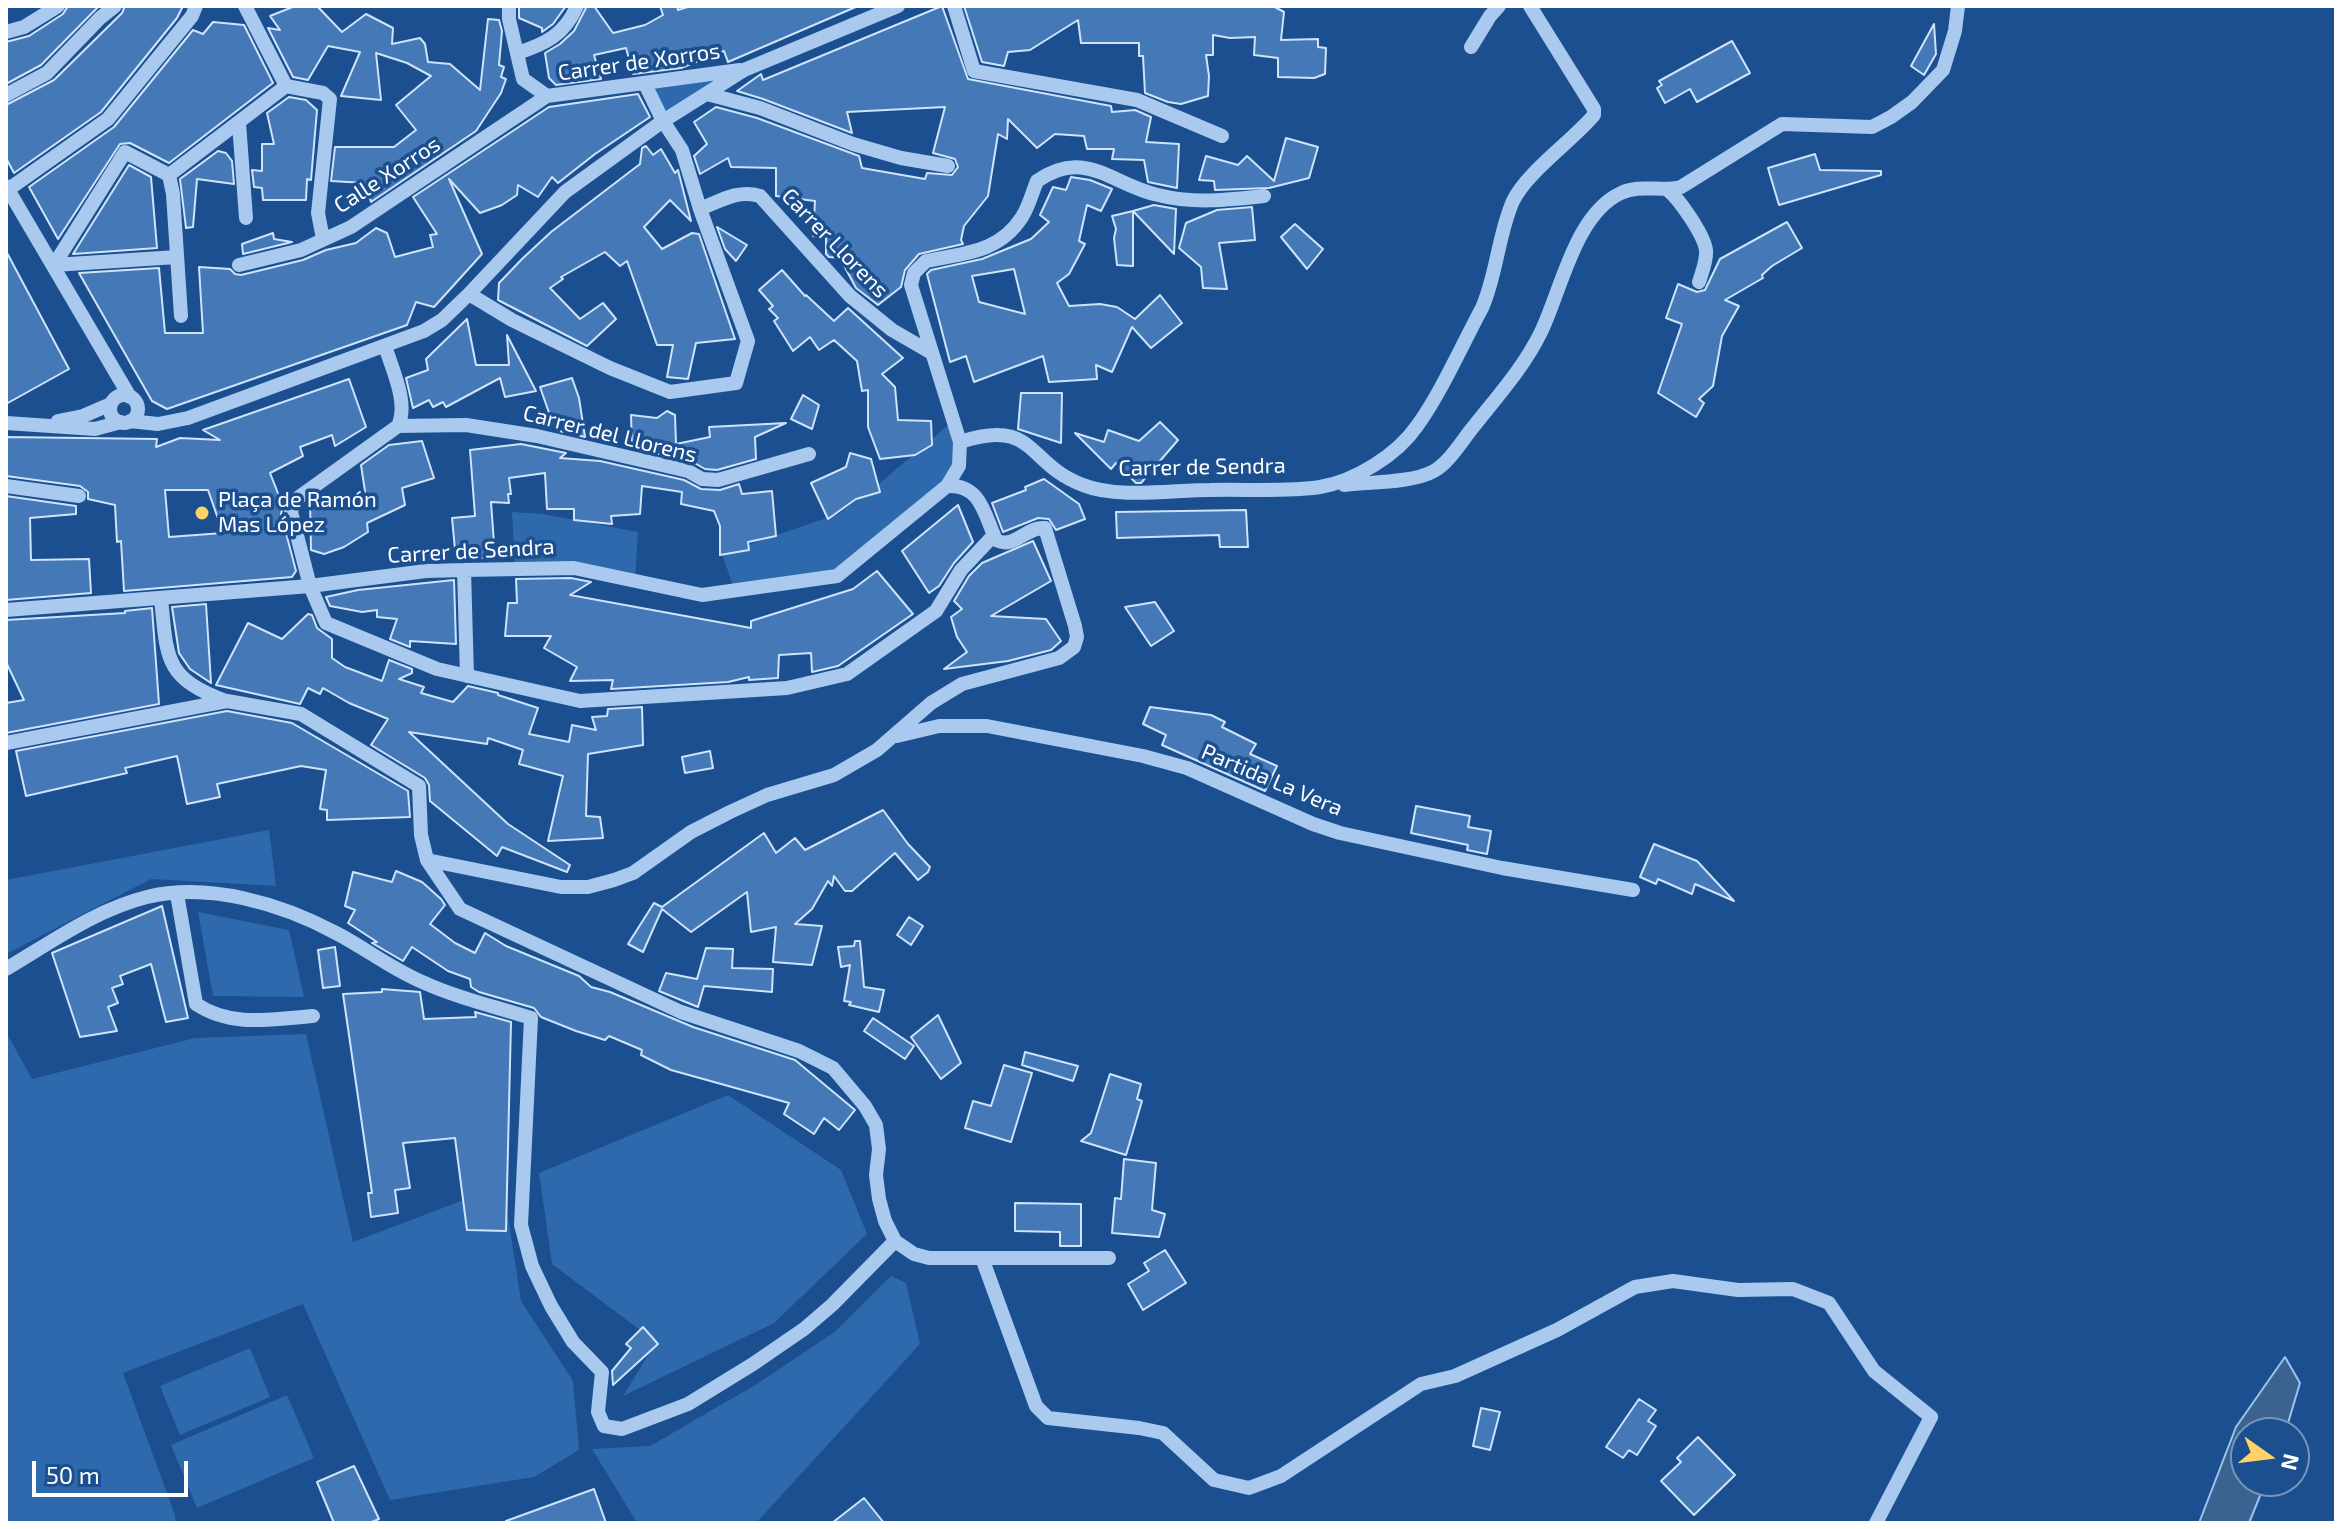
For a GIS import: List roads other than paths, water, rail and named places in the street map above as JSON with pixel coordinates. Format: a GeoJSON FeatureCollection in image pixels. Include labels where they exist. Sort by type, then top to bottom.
{"type":"FeatureCollection","features":[{"type":"Feature","properties":{"kind":"street"},"geometry":{"type":"LineString","coordinates":[[6,32],[24,27],[58,6]]}},
{"type":"Feature","properties":{"kind":"street"},"geometry":{"type":"LineString","coordinates":[[6,95],[47,73],[115,6]]}},
{"type":"Feature","properties":{"kind":"street"},"geometry":{"type":"LineString","coordinates":[[6,423],[104,428],[126,421],[137,409],[7,189],[108,119],[192,16],[196,6]]}},
{"type":"Feature","properties":{"kind":"street"},"geometry":{"type":"LineString","coordinates":[[245,6],[286,86]]}},
{"type":"Feature","properties":{"kind":"street","name":"Carrer de Xorros"},"geometry":{"type":"LineString","coordinates":[[509,6],[509,19],[523,79],[547,96],[744,70]]}},
{"type":"Feature","properties":{"kind":"street"},"geometry":{"type":"LineString","coordinates":[[517,53],[555,38],[570,23],[577,6]]}},
{"type":"Feature","properties":{"kind":"street"},"geometry":{"type":"LineString","coordinates":[[105,351],[113,417],[158,424],[188,418],[433,326],[469,294],[565,192],[663,121],[744,70],[898,6]]}},
{"type":"Feature","properties":{"kind":"street"},"geometry":{"type":"LineString","coordinates":[[954,6],[974,71],[1137,100],[1222,136]]}},
{"type":"Feature","properties":{"kind":"street"},"geometry":{"type":"LineString","coordinates":[[1471,47],[1499,6]]}},
{"type":"Feature","properties":{"kind":"street","name":"Carrer de Sendra"},"geometry":{"type":"LineString","coordinates":[[1319,487],[1364,471],[1395,449],[1416,427],[1490,291],[1514,201],[1521,189],[1594,115],[1594,109],[1530,6]]}},
{"type":"Feature","properties":{"kind":"street","name":"Carrer de Sendra"},"geometry":{"type":"LineString","coordinates":[[960,442],[986,433],[1013,436],[1083,486],[1121,492],[1319,487],[1414,477],[1434,471],[1451,455],[1527,359],[1568,264],[1591,220],[1619,193],[1633,189],[1668,190],[1690,182],[1782,124],[1872,127],[1891,117],[1930,86],[1943,70],[1955,31],[1958,6]]}},
{"type":"Feature","properties":{"kind":"street"},"geometry":{"type":"LineString","coordinates":[[469,294],[512,320],[588,358],[670,392],[736,383],[748,341],[682,150],[645,84]]}},
{"type":"Feature","properties":{"kind":"street"},"geometry":{"type":"LineString","coordinates":[[169,175],[286,86],[323,93],[330,99],[318,213],[323,239]]}},
{"type":"Feature","properties":{"kind":"street"},"geometry":{"type":"LineString","coordinates":[[707,94],[760,108],[853,144],[901,158],[948,166]]}},
{"type":"Feature","properties":{"kind":"street","name":"Calle Xorros"},"geometry":{"type":"LineString","coordinates":[[239,265],[301,250],[351,227],[547,96]]}},
{"type":"Feature","properties":{"kind":"street"},"geometry":{"type":"LineString","coordinates":[[239,123],[246,218]]}},
{"type":"Feature","properties":{"kind":"street"},"geometry":{"type":"LineString","coordinates":[[54,265],[125,152],[169,175]]}},
{"type":"Feature","properties":{"kind":"street","name":"Carrer Llorens"},"geometry":{"type":"LineString","coordinates":[[930,352],[911,285],[914,273],[926,261],[987,248],[1000,241],[1023,215],[1037,181],[1047,174],[1062,167],[1090,167],[1157,195],[1222,200],[1264,196]]}},
{"type":"Feature","properties":{"kind":"street"},"geometry":{"type":"LineString","coordinates":[[169,175],[181,316]]}},
{"type":"Feature","properties":{"kind":"street"},"geometry":{"type":"LineString","coordinates":[[1668,190],[1677,197],[1705,245],[1705,261],[1699,282]]}},
{"type":"Feature","properties":{"kind":"street","name":"Carrer Llorens"},"geometry":{"type":"LineString","coordinates":[[700,209],[739,193],[760,196],[850,296],[892,330],[930,352]]}},
{"type":"Feature","properties":{"kind":"street"},"geometry":{"type":"LineString","coordinates":[[54,265],[177,257]]}},
{"type":"Feature","properties":{"kind":"street"},"geometry":{"type":"LineString","coordinates":[[385,346],[402,404],[403,415],[398,426],[295,500],[291,512],[310,586],[326,623],[437,669],[580,701],[787,688],[847,674],[936,611],[961,570],[994,535]]}},
{"type":"Feature","properties":{"kind":"street"},"geometry":{"type":"LineString","coordinates":[[427,860],[561,887],[588,887],[633,873],[691,832],[767,795],[834,775],[877,750],[931,703],[962,684],[1043,664],[1059,658],[1074,647],[1077,637],[1075,626],[1045,528],[1035,528],[1006,543],[996,540],[976,495],[967,488],[947,486],[959,466],[960,442],[930,352]]}},
{"type":"Feature","properties":{"kind":"street"},"geometry":{"type":"LineString","coordinates":[[33,425],[83,416],[121,395],[130,397]]}},
{"type":"Feature","properties":{"kind":"street","name":"Carrer del Llorens"},"geometry":{"type":"LineString","coordinates":[[398,426],[466,425],[537,436],[688,471],[709,481],[809,454]]}},
{"type":"Feature","properties":{"kind":"street"},"geometry":{"type":"LineString","coordinates":[[6,486],[79,496]]}},
{"type":"Feature","properties":{"kind":"street","name":"Carrer de Sendra"},"geometry":{"type":"LineString","coordinates":[[6,610],[310,586],[426,571],[464,570],[574,568],[702,595],[837,576],[947,486]]}},
{"type":"Feature","properties":{"kind":"street"},"geometry":{"type":"LineString","coordinates":[[464,570],[467,676]]}},
{"type":"Feature","properties":{"kind":"street"},"geometry":{"type":"LineString","coordinates":[[161,598],[166,653],[177,672],[197,690],[227,701],[301,714],[419,786],[421,835],[427,860],[460,909],[681,1012],[799,1051],[833,1068],[865,1106],[876,1125],[879,1199],[895,1241],[914,1254],[929,1258],[1109,1258]]}},
{"type":"Feature","properties":{"kind":"street"},"geometry":{"type":"LineString","coordinates":[[6,743],[227,701]]}},
{"type":"Feature","properties":{"kind":"street","name":"Partida La Vera"},"geometry":{"type":"LineString","coordinates":[[893,737],[939,726],[987,726],[1143,756],[1187,768],[1340,833],[1502,868],[1633,890]]}},
{"type":"Feature","properties":{"kind":"street"},"geometry":{"type":"LineString","coordinates":[[6,969],[106,913],[148,897],[201,891],[256,902],[302,917],[338,933],[390,967],[429,986],[531,1018],[521,1225],[532,1266],[551,1306],[573,1342],[602,1372],[598,1412],[604,1426],[622,1429],[688,1404],[753,1364],[823,1313],[895,1241]]}},
{"type":"Feature","properties":{"kind":"street"},"geometry":{"type":"LineString","coordinates":[[177,894],[196,1004],[213,1015],[236,1020],[313,1016]]}},
{"type":"Feature","properties":{"kind":"street"},"geometry":{"type":"LineString","coordinates":[[982,1258],[1036,1406],[1048,1418],[1163,1433],[1214,1480],[1249,1488],[1281,1476],[1421,1384],[1455,1376],[1557,1330],[1635,1287],[1673,1281],[1738,1290],[1793,1289],[1829,1303],[1874,1371],[1931,1417],[1876,1523]]}},
{"type":"Feature","properties":{"kind":"place","name":"Plaça de Ramón Mas López"},"geometry":{"type":"Point","coordinates":[202,513]}}]}
